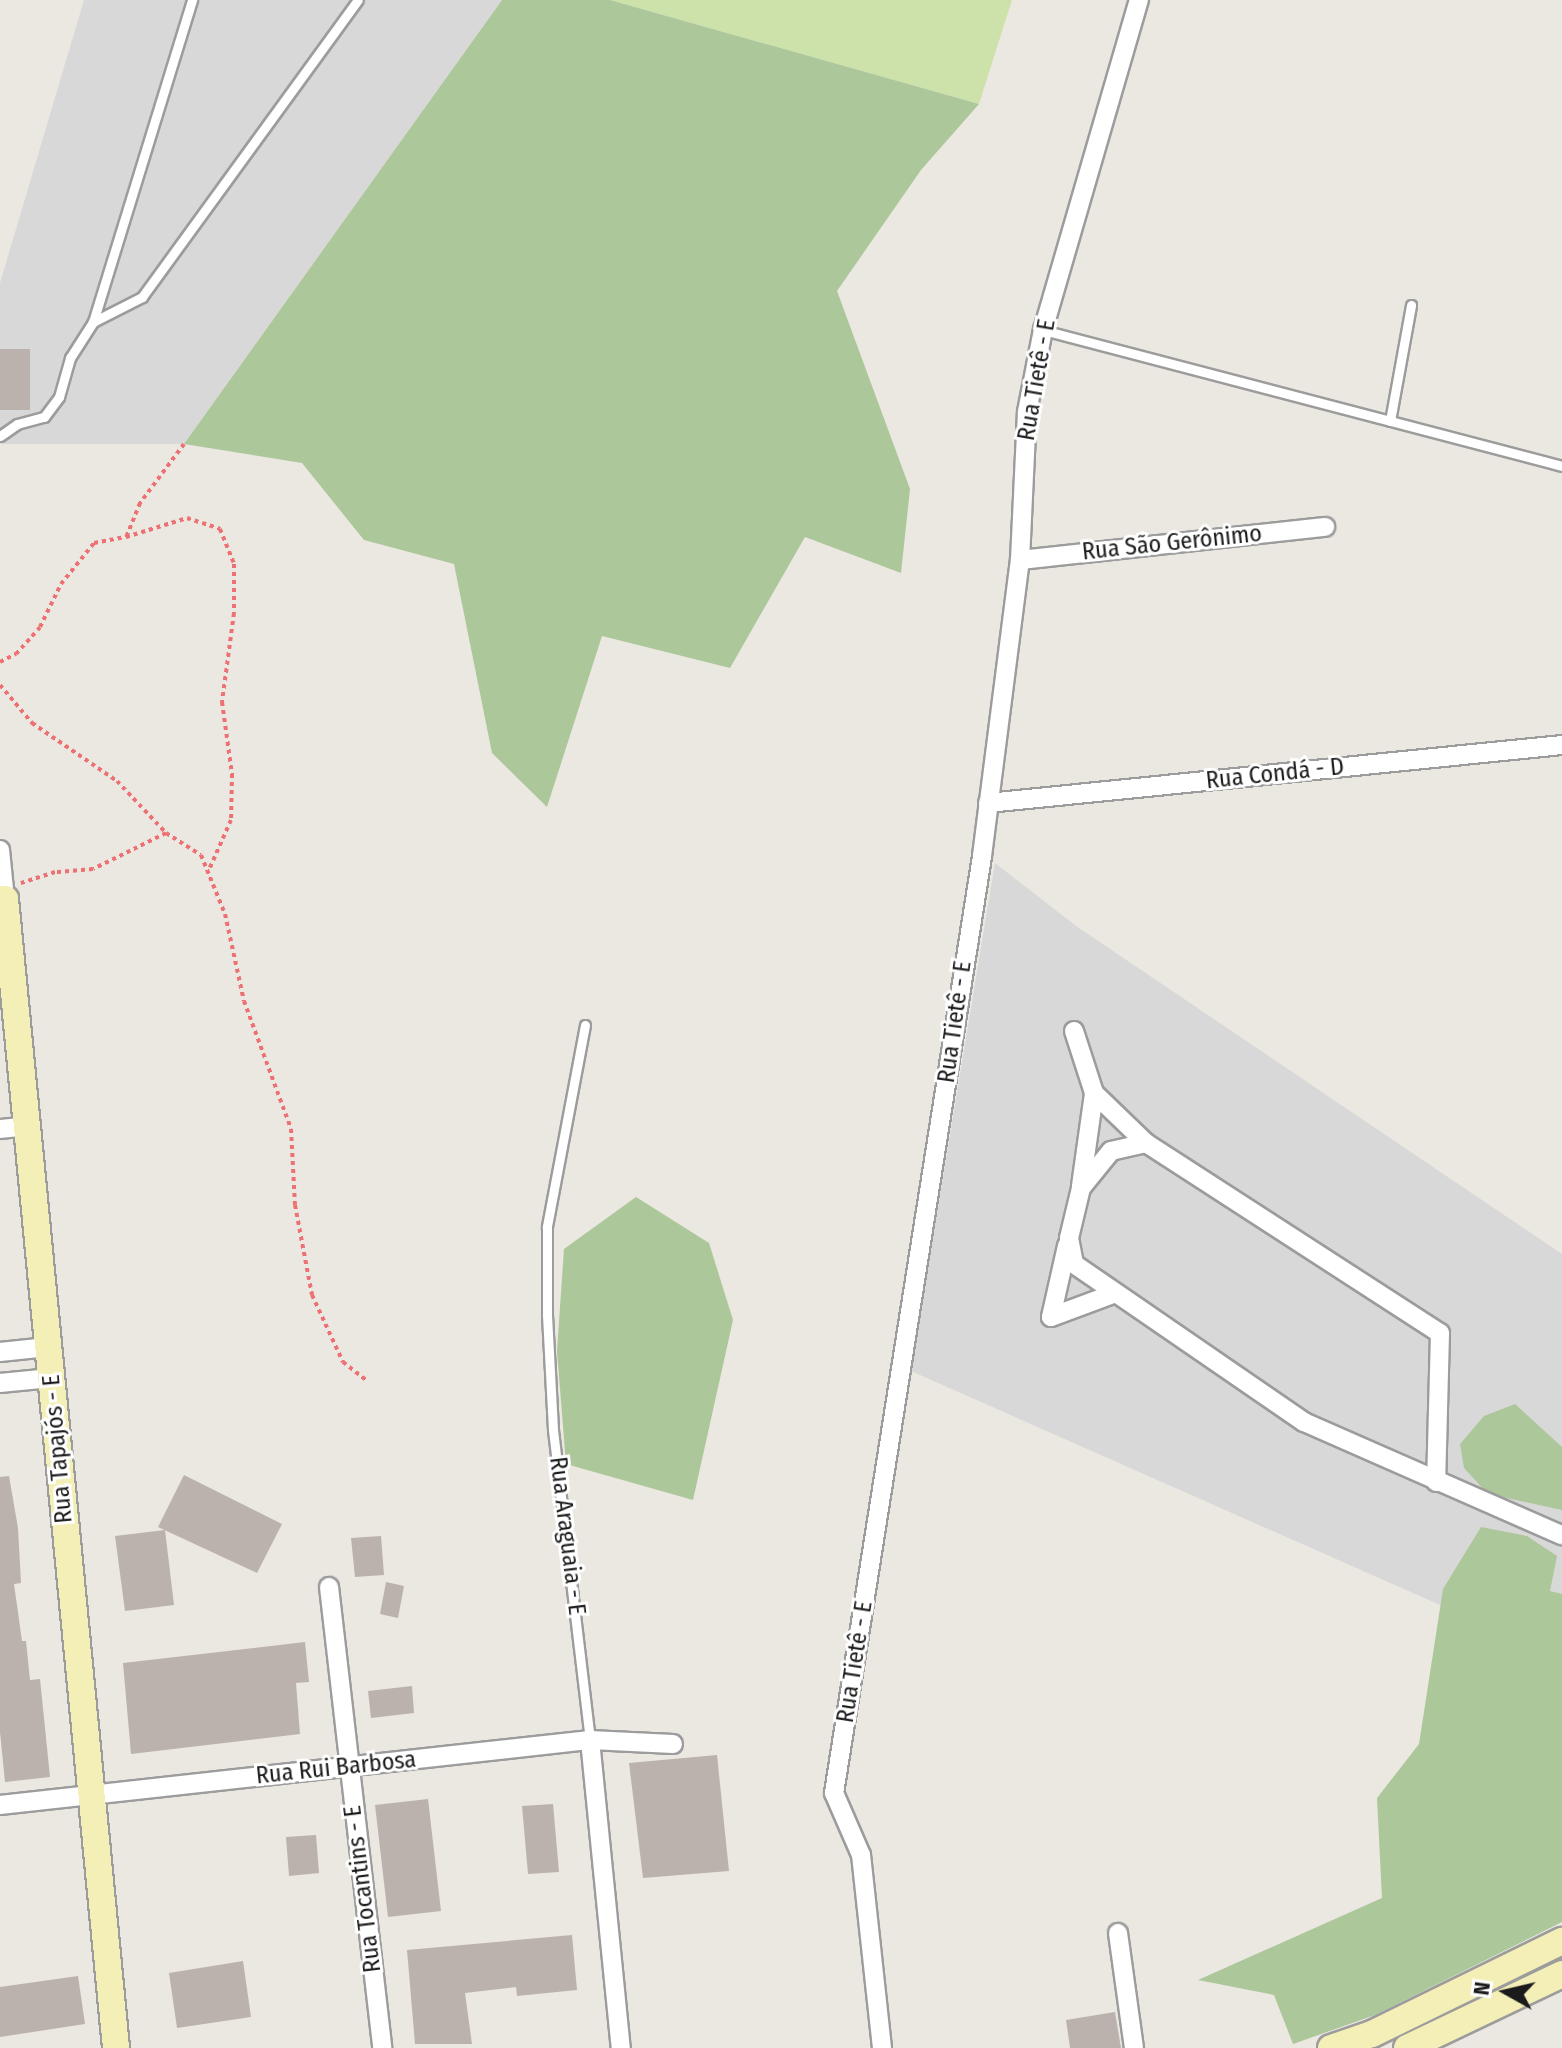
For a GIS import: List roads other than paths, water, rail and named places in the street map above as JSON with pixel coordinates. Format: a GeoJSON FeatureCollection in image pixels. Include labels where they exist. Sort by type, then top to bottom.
{"type":"FeatureCollection","features":[{"type":"Feature","properties":{"kind":"street","name":"Rua Tietê - E"},"geometry":{"type":"LineString","coordinates":[[882,2048],[861,1855],[834,1793],[988,803],[1020,560],[1027,412],[1043,330],[1139,0]]}},
{"type":"Feature","properties":{"kind":"street","name":"Rua São Gerônimo"},"geometry":{"type":"LineString","coordinates":[[1020,560],[1325,527]]}},
{"type":"Feature","properties":{"kind":"street","name":"Rua Condá - D"},"geometry":{"type":"LineString","coordinates":[[988,803],[1562,745]]}},
{"type":"Feature","properties":{"kind":"street","name":"Rua Tapajós - E"},"geometry":{"type":"LineString","coordinates":[[0,850],[116,2048]]}},
{"type":"Feature","properties":{"kind":"street"},"geometry":{"type":"LineString","coordinates":[[1074,1031],[1094,1093],[1081,1188],[1051,1317],[1113,1294]]}},
{"type":"Feature","properties":{"kind":"street"},"geometry":{"type":"LineString","coordinates":[[1094,1093],[1146,1143],[1440,1333],[1436,1482]]}},
{"type":"Feature","properties":{"kind":"street"},"geometry":{"type":"LineString","coordinates":[[0,1129],[27,1126]]}},
{"type":"Feature","properties":{"kind":"street"},"geometry":{"type":"LineString","coordinates":[[1081,1188],[1111,1151],[1146,1143]]}},
{"type":"Feature","properties":{"kind":"street"},"geometry":{"type":"LineString","coordinates":[[1069,1238],[1074,1264],[1113,1294],[1304,1422],[1562,1535]]}},
{"type":"Feature","properties":{"kind":"street"},"geometry":{"type":"LineString","coordinates":[[0,1352],[48,1347]]}},
{"type":"Feature","properties":{"kind":"street"},"geometry":{"type":"LineString","coordinates":[[0,1383],[51,1378]]}},
{"type":"Feature","properties":{"kind":"street","name":"Rua Tocantins - E"},"geometry":{"type":"LineString","coordinates":[[329,1587],[382,2048]]}},
{"type":"Feature","properties":{"kind":"street","name":"Rua Rui Barbosa"},"geometry":{"type":"LineString","coordinates":[[0,1805],[590,1740],[673,1744]]}},
{"type":"Feature","properties":{"kind":"street","name":"Rua Araguaia - E"},"geometry":{"type":"LineString","coordinates":[[590,1740],[621,2048]]}},
{"type":"Feature","properties":{"kind":"street"},"geometry":{"type":"LineString","coordinates":[[1118,1933],[1134,2048]]}},
{"type":"Feature","properties":{"kind":"street"},"geometry":{"type":"LineString","coordinates":[[1331,2048],[1372,2034],[1562,1941]]}},
{"type":"Feature","properties":{"kind":"street"},"geometry":{"type":"LineString","coordinates":[[1407,2048],[1562,1974]]}},
{"type":"Feature","properties":{"kind":"lane"},"geometry":{"type":"LineString","coordinates":[[0,436],[17,424],[44,417],[59,397],[70,358],[93,322],[192,0]]}},
{"type":"Feature","properties":{"kind":"lane"},"geometry":{"type":"LineString","coordinates":[[93,322],[142,297],[358,0]]}},
{"type":"Feature","properties":{"kind":"lane"},"geometry":{"type":"LineString","coordinates":[[1390,421],[1411,305]]}},
{"type":"Feature","properties":{"kind":"lane"},"geometry":{"type":"LineString","coordinates":[[1043,330],[1562,466]]}},
{"type":"Feature","properties":{"kind":"lane","name":"Rua Araguaia - E"},"geometry":{"type":"LineString","coordinates":[[585,1025],[547,1227],[547,1300],[553,1430],[590,1740]]}}]}
